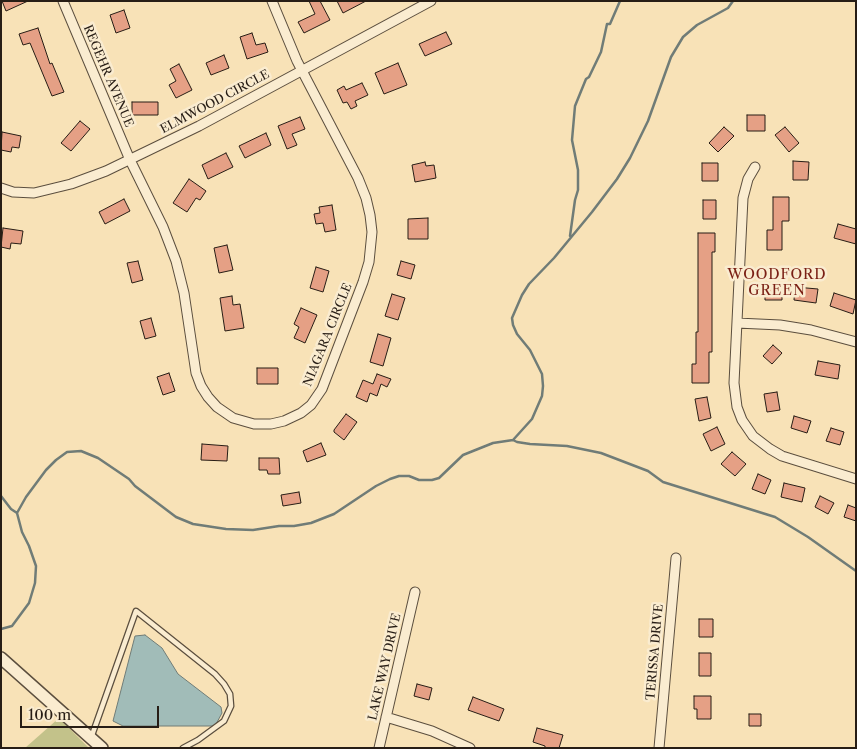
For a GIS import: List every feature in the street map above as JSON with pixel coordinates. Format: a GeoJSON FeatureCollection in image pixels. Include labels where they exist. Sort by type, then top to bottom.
{"type":"FeatureCollection","features":[{"type":"Feature","properties":{"kind":"street","name":"REGEHR AVENUE"},"geometry":{"type":"LineString","coordinates":[[63,1],[130,160]]}},
{"type":"Feature","properties":{"kind":"street","name":"NIAGARA CIRCLE"},"geometry":{"type":"LineString","coordinates":[[130,160],[163,227],[176,260],[184,293],[196,373],[208,397],[223,412],[254,424],[272,424],[296,416],[315,400],[322,390],[363,282],[372,232],[366,198],[358,178],[301,71],[272,1]]}},
{"type":"Feature","properties":{"kind":"street","name":"ELMWOOD CIRCLE"},"geometry":{"type":"LineString","coordinates":[[1,188],[13,192],[27,193],[58,188],[106,171],[199,126],[431,1]]}},
{"type":"Feature","properties":{"kind":"street"},"geometry":{"type":"LineString","coordinates":[[755,167],[748,180],[743,198],[734,394],[737,407],[742,420],[753,436],[764,446],[782,456],[856,479]]}},
{"type":"Feature","properties":{"kind":"street"},"geometry":{"type":"LineString","coordinates":[[737,323],[811,330],[856,342]]}},
{"type":"Feature","properties":{"kind":"street","name":"TERISSA DRIVE"},"geometry":{"type":"LineString","coordinates":[[659,748],[676,558]]}},
{"type":"Feature","properties":{"kind":"street","name":"LAKE WAY DRIVE"},"geometry":{"type":"LineString","coordinates":[[379,748],[415,592]]}},
{"type":"Feature","properties":{"kind":"street"},"geometry":{"type":"LineString","coordinates":[[1,658],[102,748]]}},
{"type":"Feature","properties":{"kind":"street"},"geometry":{"type":"LineString","coordinates":[[386,717],[424,728],[470,748]]}},
{"type":"Feature","properties":{"kind":"lane"},"geometry":{"type":"LineString","coordinates":[[91,738],[136,611],[215,674],[230,694],[230,706],[224,721],[198,740],[183,748]]}},
{"type":"Feature","properties":{"kind":"shaded area"},"geometry":{"type":"Polygon","coordinates":[[[59,718],[89,748],[25,748],[59,718]]]}},
{"type":"Feature","properties":{"kind":"water"},"geometry":{"type":"Polygon","coordinates":[[[145,635],[162,648],[178,674],[221,707],[222,713],[215,726],[123,726],[113,721],[135,636],[145,635]]]}},
{"type":"Feature","properties":{"kind":"building"},"geometry":{"type":"Polygon","coordinates":[[[2,1],[28,1],[6,11],[2,1]]]}},
{"type":"Feature","properties":{"kind":"building"},"geometry":{"type":"Polygon","coordinates":[[[309,1],[320,1],[330,20],[304,33],[298,22],[315,14],[309,1]]]}},
{"type":"Feature","properties":{"kind":"building"},"geometry":{"type":"Polygon","coordinates":[[[337,1],[366,1],[343,13],[337,1]]]}},
{"type":"Feature","properties":{"kind":"building"},"geometry":{"type":"Polygon","coordinates":[[[124,10],[130,28],[116,33],[110,15],[124,10]]]}},
{"type":"Feature","properties":{"kind":"building"},"geometry":{"type":"Polygon","coordinates":[[[38,28],[50,64],[52,63],[64,92],[52,96],[30,43],[23,45],[19,34],[38,28]]]}},
{"type":"Feature","properties":{"kind":"building"},"geometry":{"type":"Polygon","coordinates":[[[446,32],[452,44],[425,56],[419,44],[446,32]]]}},
{"type":"Feature","properties":{"kind":"building"},"geometry":{"type":"Polygon","coordinates":[[[252,33],[256,45],[265,43],[268,52],[247,59],[240,37],[252,33]]]}},
{"type":"Feature","properties":{"kind":"building"},"geometry":{"type":"Polygon","coordinates":[[[224,55],[229,68],[211,75],[206,63],[224,55]]]}},
{"type":"Feature","properties":{"kind":"building"},"geometry":{"type":"Polygon","coordinates":[[[398,63],[407,85],[384,94],[375,73],[398,63]]]}},
{"type":"Feature","properties":{"kind":"building"},"geometry":{"type":"Polygon","coordinates":[[[179,64],[192,90],[176,98],[169,85],[176,81],[170,69],[179,64]]]}},
{"type":"Feature","properties":{"kind":"building"},"geometry":{"type":"Polygon","coordinates":[[[362,83],[368,95],[355,101],[357,106],[351,109],[347,102],[343,103],[337,90],[344,86],[346,90],[362,83]]]}},
{"type":"Feature","properties":{"kind":"building"},"geometry":{"type":"Polygon","coordinates":[[[132,102],[158,102],[158,115],[132,115],[132,102]]]}},
{"type":"Feature","properties":{"kind":"building"},"geometry":{"type":"Polygon","coordinates":[[[747,115],[765,115],[765,131],[747,131],[747,115]]]}},
{"type":"Feature","properties":{"kind":"building"},"geometry":{"type":"Polygon","coordinates":[[[300,117],[305,129],[292,134],[297,145],[287,149],[278,126],[300,117]]]}},
{"type":"Feature","properties":{"kind":"building"},"geometry":{"type":"Polygon","coordinates":[[[80,121],[90,129],[71,151],[61,143],[80,121]]]}},
{"type":"Feature","properties":{"kind":"building"},"geometry":{"type":"Polygon","coordinates":[[[724,127],[734,136],[718,152],[709,143],[724,127]]]}},
{"type":"Feature","properties":{"kind":"building"},"geometry":{"type":"Polygon","coordinates":[[[785,127],[799,143],[789,152],[775,135],[785,127]]]}},
{"type":"Feature","properties":{"kind":"building"},"geometry":{"type":"Polygon","coordinates":[[[2,132],[21,136],[19,148],[12,147],[11,152],[1,150],[2,132]]]}},
{"type":"Feature","properties":{"kind":"building"},"geometry":{"type":"Polygon","coordinates":[[[266,133],[271,145],[245,158],[239,146],[266,133]]]}},
{"type":"Feature","properties":{"kind":"building"},"geometry":{"type":"Polygon","coordinates":[[[226,153],[233,167],[208,179],[202,165],[226,153]]]}},
{"type":"Feature","properties":{"kind":"building"},"geometry":{"type":"Polygon","coordinates":[[[793,161],[809,162],[808,180],[793,180],[793,161]]]}},
{"type":"Feature","properties":{"kind":"building"},"geometry":{"type":"Polygon","coordinates":[[[425,162],[426,166],[434,165],[436,178],[415,182],[412,165],[425,162]]]}},
{"type":"Feature","properties":{"kind":"building"},"geometry":{"type":"Polygon","coordinates":[[[702,163],[718,163],[718,181],[702,181],[702,163]]]}},
{"type":"Feature","properties":{"kind":"building"},"geometry":{"type":"Polygon","coordinates":[[[189,179],[206,191],[200,200],[196,198],[187,212],[173,203],[189,179]]]}},
{"type":"Feature","properties":{"kind":"building"},"geometry":{"type":"Polygon","coordinates":[[[773,197],[789,197],[789,221],[782,221],[782,250],[767,250],[767,230],[773,230],[773,197]]]}},
{"type":"Feature","properties":{"kind":"building"},"geometry":{"type":"Polygon","coordinates":[[[124,199],[130,211],[105,224],[99,212],[124,199]]]}},
{"type":"Feature","properties":{"kind":"building"},"geometry":{"type":"Polygon","coordinates":[[[703,200],[716,200],[716,219],[703,219],[703,200]]]}},
{"type":"Feature","properties":{"kind":"building"},"geometry":{"type":"Polygon","coordinates":[[[332,205],[336,230],[325,232],[323,223],[316,224],[314,214],[320,213],[319,207],[332,205]]]}},
{"type":"Feature","properties":{"kind":"building"},"geometry":{"type":"Polygon","coordinates":[[[428,218],[428,239],[408,239],[408,219],[428,218]]]}},
{"type":"Feature","properties":{"kind":"building"},"geometry":{"type":"Polygon","coordinates":[[[838,224],[856,229],[856,244],[834,238],[838,224]]]}},
{"type":"Feature","properties":{"kind":"building"},"geometry":{"type":"Polygon","coordinates":[[[3,228],[23,231],[21,244],[11,243],[10,249],[1,247],[3,228]]]}},
{"type":"Feature","properties":{"kind":"building"},"geometry":{"type":"Polygon","coordinates":[[[698,233],[715,233],[715,252],[712,252],[712,352],[709,352],[709,383],[692,383],[692,364],[696,364],[696,332],[698,332],[698,233]]]}},
{"type":"Feature","properties":{"kind":"building"},"geometry":{"type":"Polygon","coordinates":[[[227,245],[233,270],[219,273],[214,248],[227,245]]]}},
{"type":"Feature","properties":{"kind":"building"},"geometry":{"type":"Polygon","coordinates":[[[138,261],[143,280],[132,283],[127,263],[138,261]]]}},
{"type":"Feature","properties":{"kind":"building"},"geometry":{"type":"Polygon","coordinates":[[[401,261],[415,265],[411,279],[397,275],[401,261]]]}},
{"type":"Feature","properties":{"kind":"building"},"geometry":{"type":"Polygon","coordinates":[[[316,267],[329,271],[323,292],[310,288],[316,267]]]}},
{"type":"Feature","properties":{"kind":"building"},"geometry":{"type":"Polygon","coordinates":[[[765,285],[782,285],[782,300],[765,300],[765,285]]]}},
{"type":"Feature","properties":{"kind":"building"},"geometry":{"type":"Polygon","coordinates":[[[795,287],[818,289],[816,303],[794,300],[795,287]]]}},
{"type":"Feature","properties":{"kind":"building"},"geometry":{"type":"Polygon","coordinates":[[[834,293],[856,300],[853,314],[830,306],[834,293]]]}},
{"type":"Feature","properties":{"kind":"building"},"geometry":{"type":"Polygon","coordinates":[[[392,294],[405,298],[398,320],[385,316],[392,294]]]}},
{"type":"Feature","properties":{"kind":"building"},"geometry":{"type":"Polygon","coordinates":[[[232,296],[233,305],[240,304],[244,328],[225,331],[220,298],[232,296]]]}},
{"type":"Feature","properties":{"kind":"building"},"geometry":{"type":"Polygon","coordinates":[[[301,308],[317,315],[305,343],[294,338],[299,327],[294,324],[301,308]]]}},
{"type":"Feature","properties":{"kind":"building"},"geometry":{"type":"Polygon","coordinates":[[[151,318],[156,336],[145,339],[140,321],[151,318]]]}},
{"type":"Feature","properties":{"kind":"building"},"geometry":{"type":"Polygon","coordinates":[[[378,334],[391,338],[383,366],[370,362],[378,334]]]}},
{"type":"Feature","properties":{"kind":"building"},"geometry":{"type":"Polygon","coordinates":[[[773,345],[782,353],[772,364],[763,356],[773,345]]]}},
{"type":"Feature","properties":{"kind":"building"},"geometry":{"type":"Polygon","coordinates":[[[818,361],[840,365],[838,379],[815,375],[818,361]]]}},
{"type":"Feature","properties":{"kind":"building"},"geometry":{"type":"Polygon","coordinates":[[[257,368],[278,368],[278,384],[257,384],[257,368]]]}},
{"type":"Feature","properties":{"kind":"building"},"geometry":{"type":"Polygon","coordinates":[[[169,373],[175,391],[163,395],[157,377],[169,373]]]}},
{"type":"Feature","properties":{"kind":"building"},"geometry":{"type":"Polygon","coordinates":[[[377,374],[391,379],[387,387],[381,384],[377,396],[370,393],[367,402],[356,397],[363,380],[373,384],[377,374]]]}},
{"type":"Feature","properties":{"kind":"building"},"geometry":{"type":"Polygon","coordinates":[[[777,392],[780,410],[767,412],[764,394],[777,392]]]}},
{"type":"Feature","properties":{"kind":"building"},"geometry":{"type":"Polygon","coordinates":[[[707,397],[711,418],[699,421],[695,399],[707,397]]]}},
{"type":"Feature","properties":{"kind":"building"},"geometry":{"type":"Polygon","coordinates":[[[346,414],[357,422],[344,440],[334,430],[346,414]]]}},
{"type":"Feature","properties":{"kind":"building"},"geometry":{"type":"Polygon","coordinates":[[[794,416],[811,421],[807,433],[791,428],[794,416]]]}},
{"type":"Feature","properties":{"kind":"building"},"geometry":{"type":"Polygon","coordinates":[[[717,427],[725,444],[711,451],[703,434],[717,427]]]}},
{"type":"Feature","properties":{"kind":"building"},"geometry":{"type":"Polygon","coordinates":[[[831,428],[844,432],[840,445],[826,441],[831,428]]]}},
{"type":"Feature","properties":{"kind":"building"},"geometry":{"type":"Polygon","coordinates":[[[321,443],[326,455],[307,462],[303,451],[321,443]]]}},
{"type":"Feature","properties":{"kind":"building"},"geometry":{"type":"Polygon","coordinates":[[[202,444],[228,446],[227,461],[201,460],[202,444]]]}},
{"type":"Feature","properties":{"kind":"building"},"geometry":{"type":"Polygon","coordinates":[[[732,452],[746,464],[735,476],[721,464],[732,452]]]}},
{"type":"Feature","properties":{"kind":"building"},"geometry":{"type":"Polygon","coordinates":[[[259,458],[279,458],[280,474],[268,474],[267,470],[259,470],[259,458]]]}},
{"type":"Feature","properties":{"kind":"building"},"geometry":{"type":"Polygon","coordinates":[[[758,474],[771,480],[765,494],[752,489],[758,474]]]}},
{"type":"Feature","properties":{"kind":"building"},"geometry":{"type":"Polygon","coordinates":[[[784,483],[805,488],[802,502],[781,497],[784,483]]]}},
{"type":"Feature","properties":{"kind":"building"},"geometry":{"type":"Polygon","coordinates":[[[299,492],[301,503],[283,506],[281,495],[299,492]]]}},
{"type":"Feature","properties":{"kind":"building"},"geometry":{"type":"Polygon","coordinates":[[[820,496],[834,503],[828,514],[815,507],[820,496]]]}},
{"type":"Feature","properties":{"kind":"building"},"geometry":{"type":"Polygon","coordinates":[[[848,505],[856,508],[856,521],[844,517],[848,505]]]}},
{"type":"Feature","properties":{"kind":"building"},"geometry":{"type":"Polygon","coordinates":[[[699,619],[713,619],[713,637],[699,637],[699,619]]]}},
{"type":"Feature","properties":{"kind":"building"},"geometry":{"type":"Polygon","coordinates":[[[699,653],[711,653],[711,676],[699,676],[699,653]]]}},
{"type":"Feature","properties":{"kind":"building"},"geometry":{"type":"Polygon","coordinates":[[[417,684],[432,688],[429,700],[414,696],[417,684]]]}},
{"type":"Feature","properties":{"kind":"building"},"geometry":{"type":"Polygon","coordinates":[[[694,696],[711,696],[711,719],[697,719],[697,709],[694,709],[694,696]]]}},
{"type":"Feature","properties":{"kind":"building"},"geometry":{"type":"Polygon","coordinates":[[[473,697],[504,709],[499,721],[468,710],[473,697]]]}},
{"type":"Feature","properties":{"kind":"building"},"geometry":{"type":"Polygon","coordinates":[[[749,714],[761,714],[761,726],[749,726],[749,714]]]}},
{"type":"Feature","properties":{"kind":"building"},"geometry":{"type":"Polygon","coordinates":[[[537,728],[563,735],[559,748],[545,748],[545,746],[533,742],[537,728]]]}},
{"type":"Feature","properties":{"kind":"waterway"},"geometry":{"type":"LineString","coordinates":[[570,236],[578,190],[578,170],[572,140],[575,106],[586,79],[589,77],[601,52],[607,24],[610,24],[620,1]]}},
{"type":"Feature","properties":{"kind":"waterway"},"geometry":{"type":"LineString","coordinates":[[513,440],[532,419],[542,396],[543,386],[542,374],[530,350],[517,334],[513,325],[512,318],[522,295],[529,284],[554,258],[592,212],[617,179],[630,158],[648,121],[671,57],[683,37],[697,25],[728,8],[733,1]]}},
{"type":"Feature","properties":{"kind":"waterway"},"geometry":{"type":"LineString","coordinates":[[17,513],[26,497],[56,460],[67,452],[81,451],[98,458],[129,479],[135,486],[176,517],[193,524],[226,529],[253,530],[294,526],[311,523],[334,514],[390,479],[399,476],[409,476],[419,480],[439,478],[463,455],[493,443],[513,440],[530,444],[567,446],[601,453],[648,471],[663,482],[775,517],[808,537],[856,571]]}},
{"type":"Feature","properties":{"kind":"waterway"},"geometry":{"type":"LineString","coordinates":[[1,496],[11,509],[17,513],[22,532],[36,566],[35,583],[29,603],[12,626],[1,629]]}},
{"type":"Feature","properties":{"kind":"district","name":"WOODFORD GREEN"},"geometry":{"type":"Point","coordinates":[777,284]}}]}
